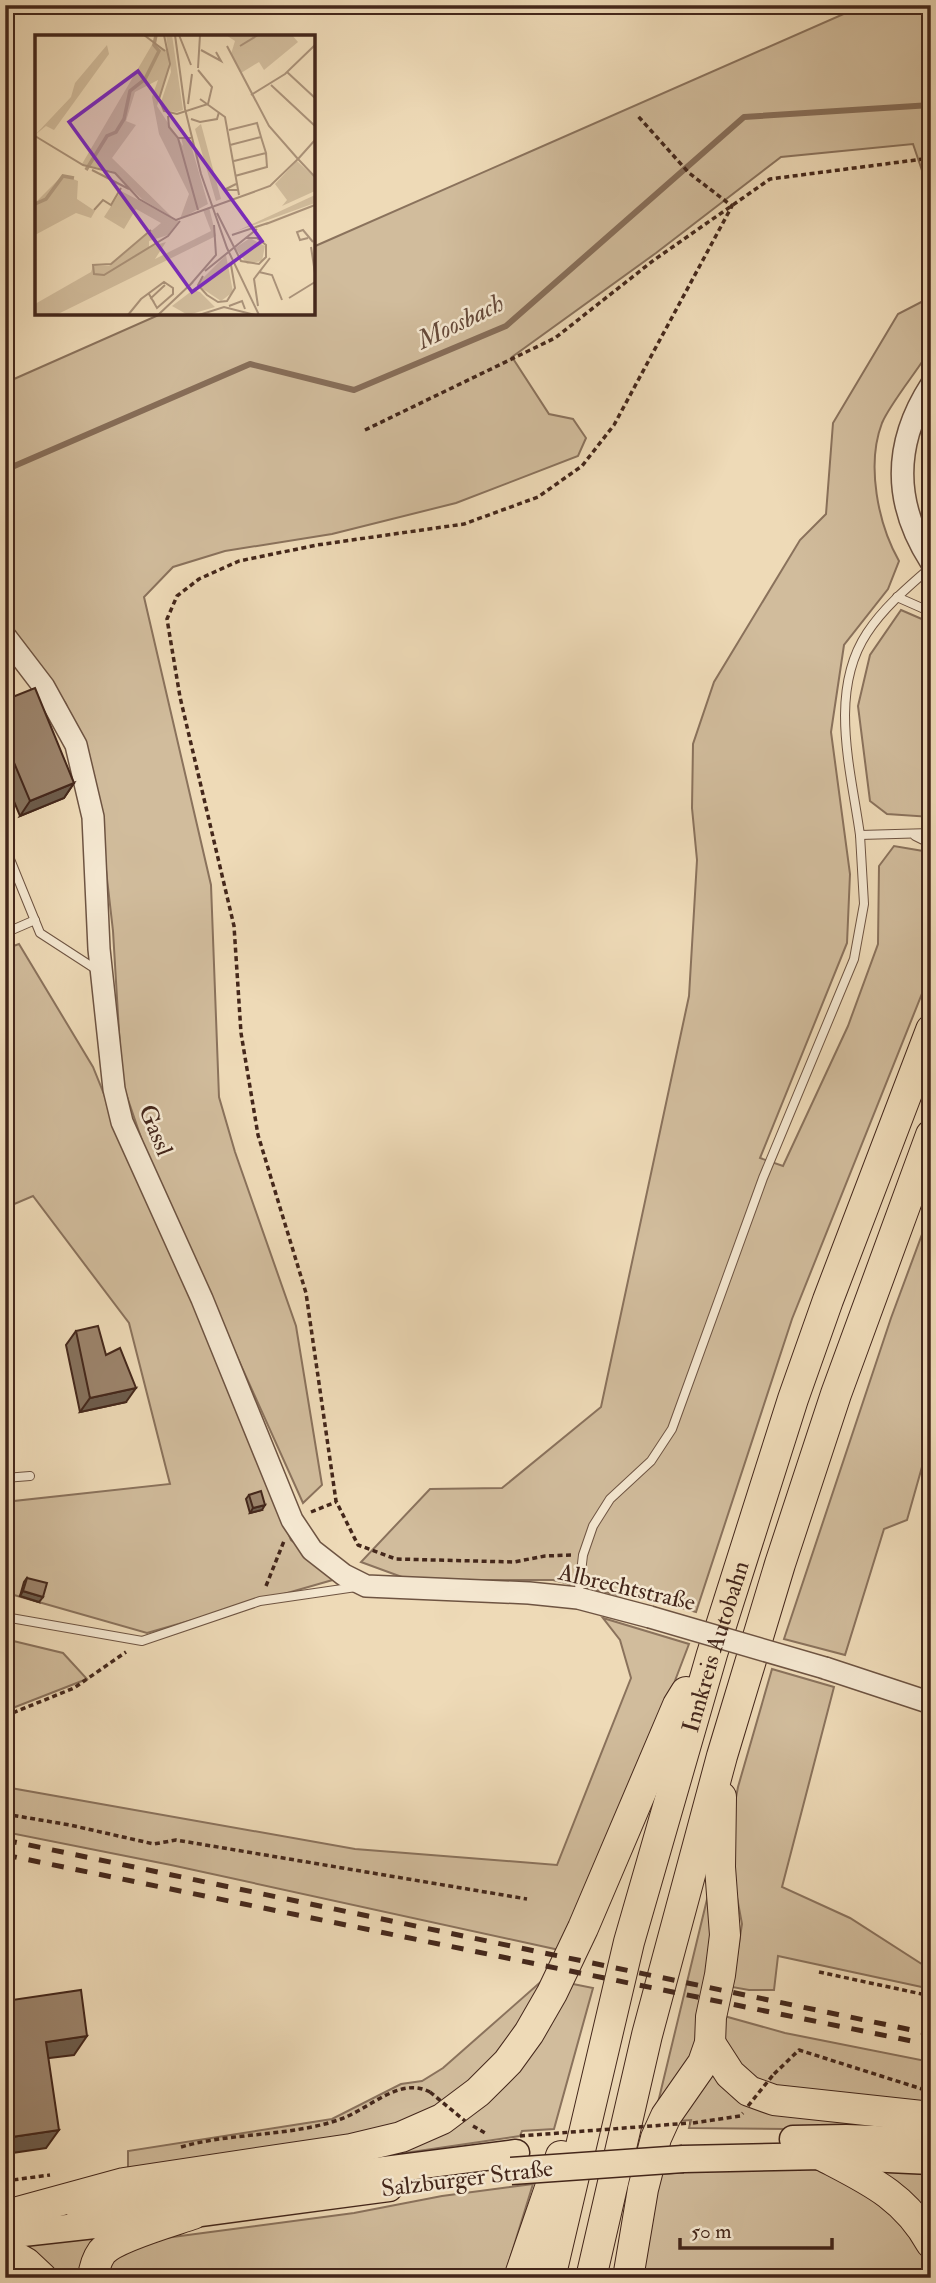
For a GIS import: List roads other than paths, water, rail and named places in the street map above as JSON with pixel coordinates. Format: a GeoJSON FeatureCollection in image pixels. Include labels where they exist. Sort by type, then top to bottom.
{"type":"FeatureCollection","features":[{"type":"Feature","properties":{"kind":"highway","name":"Innkreis Autobahn"},"geometry":{"type":"LineString","coordinates":[[550,2278],[629,1942],[712,1654],[793,1399],[931,1030]]}},
{"type":"Feature","properties":{"kind":"highway","name":"Innkreis Autobahn"},"geometry":{"type":"LineString","coordinates":[[591,2278],[650,2023],[722,1756],[835,1394],[931,1135]]}},
{"type":"Feature","properties":{"kind":"highway"},"geometry":{"type":"LineString","coordinates":[[10,2220],[124,2183],[351,2149],[401,2137],[442,2119],[478,2092],[508,2062],[529,2033],[552,1993],[583,1928],[678,1705],[712,1654]]}},
{"type":"Feature","properties":{"kind":"highway"},"geometry":{"type":"LineString","coordinates":[[628,2278],[641,2201],[656,2138],[666,2116],[703,2063],[710,2043],[711,2017],[725,1935],[720,1867],[722,1756]]}},
{"type":"Feature","properties":{"kind":"highway"},"geometry":{"type":"LineString","coordinates":[[710,2043],[730,2074],[749,2091],[774,2101],[931,2117]]}},
{"type":"Feature","properties":{"kind":"highway"},"geometry":{"type":"LineString","coordinates":[[519,2278],[559,2157],[585,2123]]}},
{"type":"Feature","properties":{"kind":"highway"},"geometry":{"type":"LineString","coordinates":[[823,2156],[877,2184],[901,2203],[921,2225],[931,2243]]}},
{"type":"Feature","properties":{"kind":"highway"},"geometry":{"type":"LineString","coordinates":[[93,2278],[102,2252],[115,2242],[193,2214]]}},
{"type":"Feature","properties":{"kind":"highway"},"geometry":{"type":"LineString","coordinates":[[5,2251],[26,2263],[42,2278]]}},
{"type":"Feature","properties":{"kind":"main road","name":"Salzburger Straße"},"geometry":{"type":"LineString","coordinates":[[10,2220],[516,2153],[686,2141],[846,2138],[931,2141]]}},
{"type":"Feature","properties":{"kind":"main road","name":"Salzburger Straße"},"geometry":{"type":"LineString","coordinates":[[686,2141],[823,2156],[931,2161]]}},
{"type":"Feature","properties":{"kind":"main road","name":"Salzburger Straße"},"geometry":{"type":"LineString","coordinates":[[10,2220],[193,2214],[516,2153]]}},
{"type":"Feature","properties":{"kind":"street"},"geometry":{"type":"LineString","coordinates":[[931,385],[909,427],[902,471],[908,516],[931,564]]}},
{"type":"Feature","properties":{"kind":"street","name":"Gassl"},"geometry":{"type":"LineString","coordinates":[[5,636],[44,687],[76,745],[93,817],[99,949],[114,1089],[122,1122],[202,1299],[292,1520],[312,1550],[344,1575],[376,1587]]}},
{"type":"Feature","properties":{"kind":"street","name":"Albrechtstraße"},"geometry":{"type":"LineString","coordinates":[[376,1587],[529,1593],[578,1598],[825,1668],[931,1703]]}},
{"type":"Feature","properties":{"kind":"lane"},"geometry":{"type":"LineString","coordinates":[[578,1598],[583,1555],[593,1526],[610,1499],[651,1461],[672,1429],[763,1178],[854,959],[864,904],[860,835],[845,725],[847,684],[855,658],[866,636],[897,597],[931,564]]}},
{"type":"Feature","properties":{"kind":"lane"},"geometry":{"type":"LineString","coordinates":[[897,597],[931,612]]}},
{"type":"Feature","properties":{"kind":"lane"},"geometry":{"type":"LineString","coordinates":[[860,835],[931,833]]}},
{"type":"Feature","properties":{"kind":"lane"},"geometry":{"type":"LineString","coordinates":[[912,834],[931,844]]}},
{"type":"Feature","properties":{"kind":"lane"},"geometry":{"type":"LineString","coordinates":[[5,847],[40,933],[103,974]]}},
{"type":"Feature","properties":{"kind":"lane"},"geometry":{"type":"LineString","coordinates":[[5,933],[35,920]]}},
{"type":"Feature","properties":{"kind":"lane"},"geometry":{"type":"LineString","coordinates":[[5,1478],[30,1476]]}},
{"type":"Feature","properties":{"kind":"lane"},"geometry":{"type":"LineString","coordinates":[[5,1617],[142,1641],[260,1601],[376,1587]]}},
{"type":"Feature","properties":{"kind":"waterway","name":"Moosbach"},"geometry":{"type":"LineString","coordinates":[[5,470],[250,364],[354,390],[506,326],[744,117],[931,105]]}},
{"type":"Feature","properties":{"kind":"railway"},"geometry":{"type":"LineString","coordinates":[[5,1840],[931,2034]]}},
{"type":"Feature","properties":{"kind":"railway"},"geometry":{"type":"LineString","coordinates":[[5,1855],[931,2045]]}}]}
